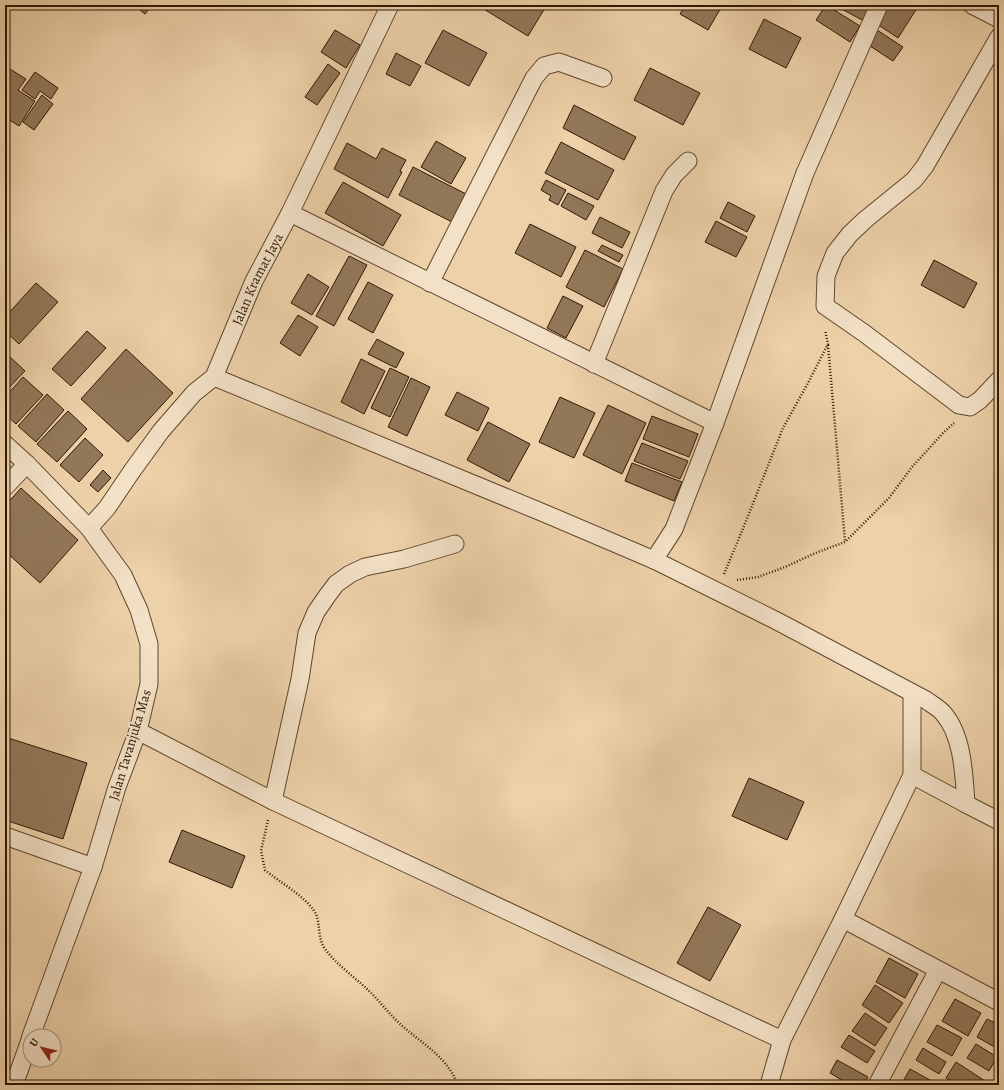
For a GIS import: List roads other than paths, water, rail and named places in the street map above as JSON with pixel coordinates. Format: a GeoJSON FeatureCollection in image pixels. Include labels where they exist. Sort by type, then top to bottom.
{"type":"FeatureCollection","features":[{"type":"Feature","properties":{"kind":"street","name":"Jalan Kramat Jaya"},"geometry":{"type":"LineString","coordinates":[[89,528],[107,508],[161,431],[194,393],[214,377],[254,281],[290,213],[390,5]]}},
{"type":"Feature","properties":{"kind":"street"},"geometry":{"type":"LineString","coordinates":[[654,560],[668,541],[674,529],[715,423],[805,173],[879,5]]}},
{"type":"Feature","properties":{"kind":"street"},"geometry":{"type":"LineString","coordinates":[[972,5],[999,19]]}},
{"type":"Feature","properties":{"kind":"street"},"geometry":{"type":"LineString","coordinates":[[999,37],[925,166],[914,180],[866,218],[850,234],[835,254],[826,276],[825,306],[864,333],[959,405],[970,407],[980,400],[999,380]]}},
{"type":"Feature","properties":{"kind":"street"},"geometry":{"type":"LineString","coordinates":[[430,283],[534,78],[544,66],[560,62],[602,78]]}},
{"type":"Feature","properties":{"kind":"street"},"geometry":{"type":"LineString","coordinates":[[594,364],[664,191],[674,176],[688,160]]}},
{"type":"Feature","properties":{"kind":"street"},"geometry":{"type":"LineString","coordinates":[[290,213],[715,423]]}},
{"type":"Feature","properties":{"kind":"street"},"geometry":{"type":"LineString","coordinates":[[214,377],[714,585],[775,620],[926,700],[942,712],[952,725],[961,752],[966,804]]}},
{"type":"Feature","properties":{"kind":"street","name":"Jalan Tavanjuka Mas"},"geometry":{"type":"LineString","coordinates":[[5,444],[27,464],[89,528],[123,575],[139,610],[149,644],[149,684],[138,731],[117,787],[93,867],[34,1028]]}},
{"type":"Feature","properties":{"kind":"street"},"geometry":{"type":"LineString","coordinates":[[5,487],[27,464]]}},
{"type":"Feature","properties":{"kind":"street"},"geometry":{"type":"LineString","coordinates":[[273,801],[300,679],[307,633],[316,612],[327,596],[336,584],[350,574],[365,567],[404,559],[455,544]]}},
{"type":"Feature","properties":{"kind":"street"},"geometry":{"type":"LineString","coordinates":[[769,1085],[782,1040],[843,919],[912,775],[912,693]]}},
{"type":"Feature","properties":{"kind":"street"},"geometry":{"type":"LineString","coordinates":[[138,731],[273,801],[782,1040]]}},
{"type":"Feature","properties":{"kind":"street"},"geometry":{"type":"LineString","coordinates":[[912,775],[999,821]]}},
{"type":"Feature","properties":{"kind":"street"},"geometry":{"type":"LineString","coordinates":[[5,836],[93,867]]}},
{"type":"Feature","properties":{"kind":"street"},"geometry":{"type":"LineString","coordinates":[[843,919],[999,1002]]}},
{"type":"Feature","properties":{"kind":"street"},"geometry":{"type":"LineString","coordinates":[[877,1085],[938,970]]}},
{"type":"Feature","properties":{"kind":"street"},"geometry":{"type":"LineString","coordinates":[[14,1085],[22,1062]]}}]}
